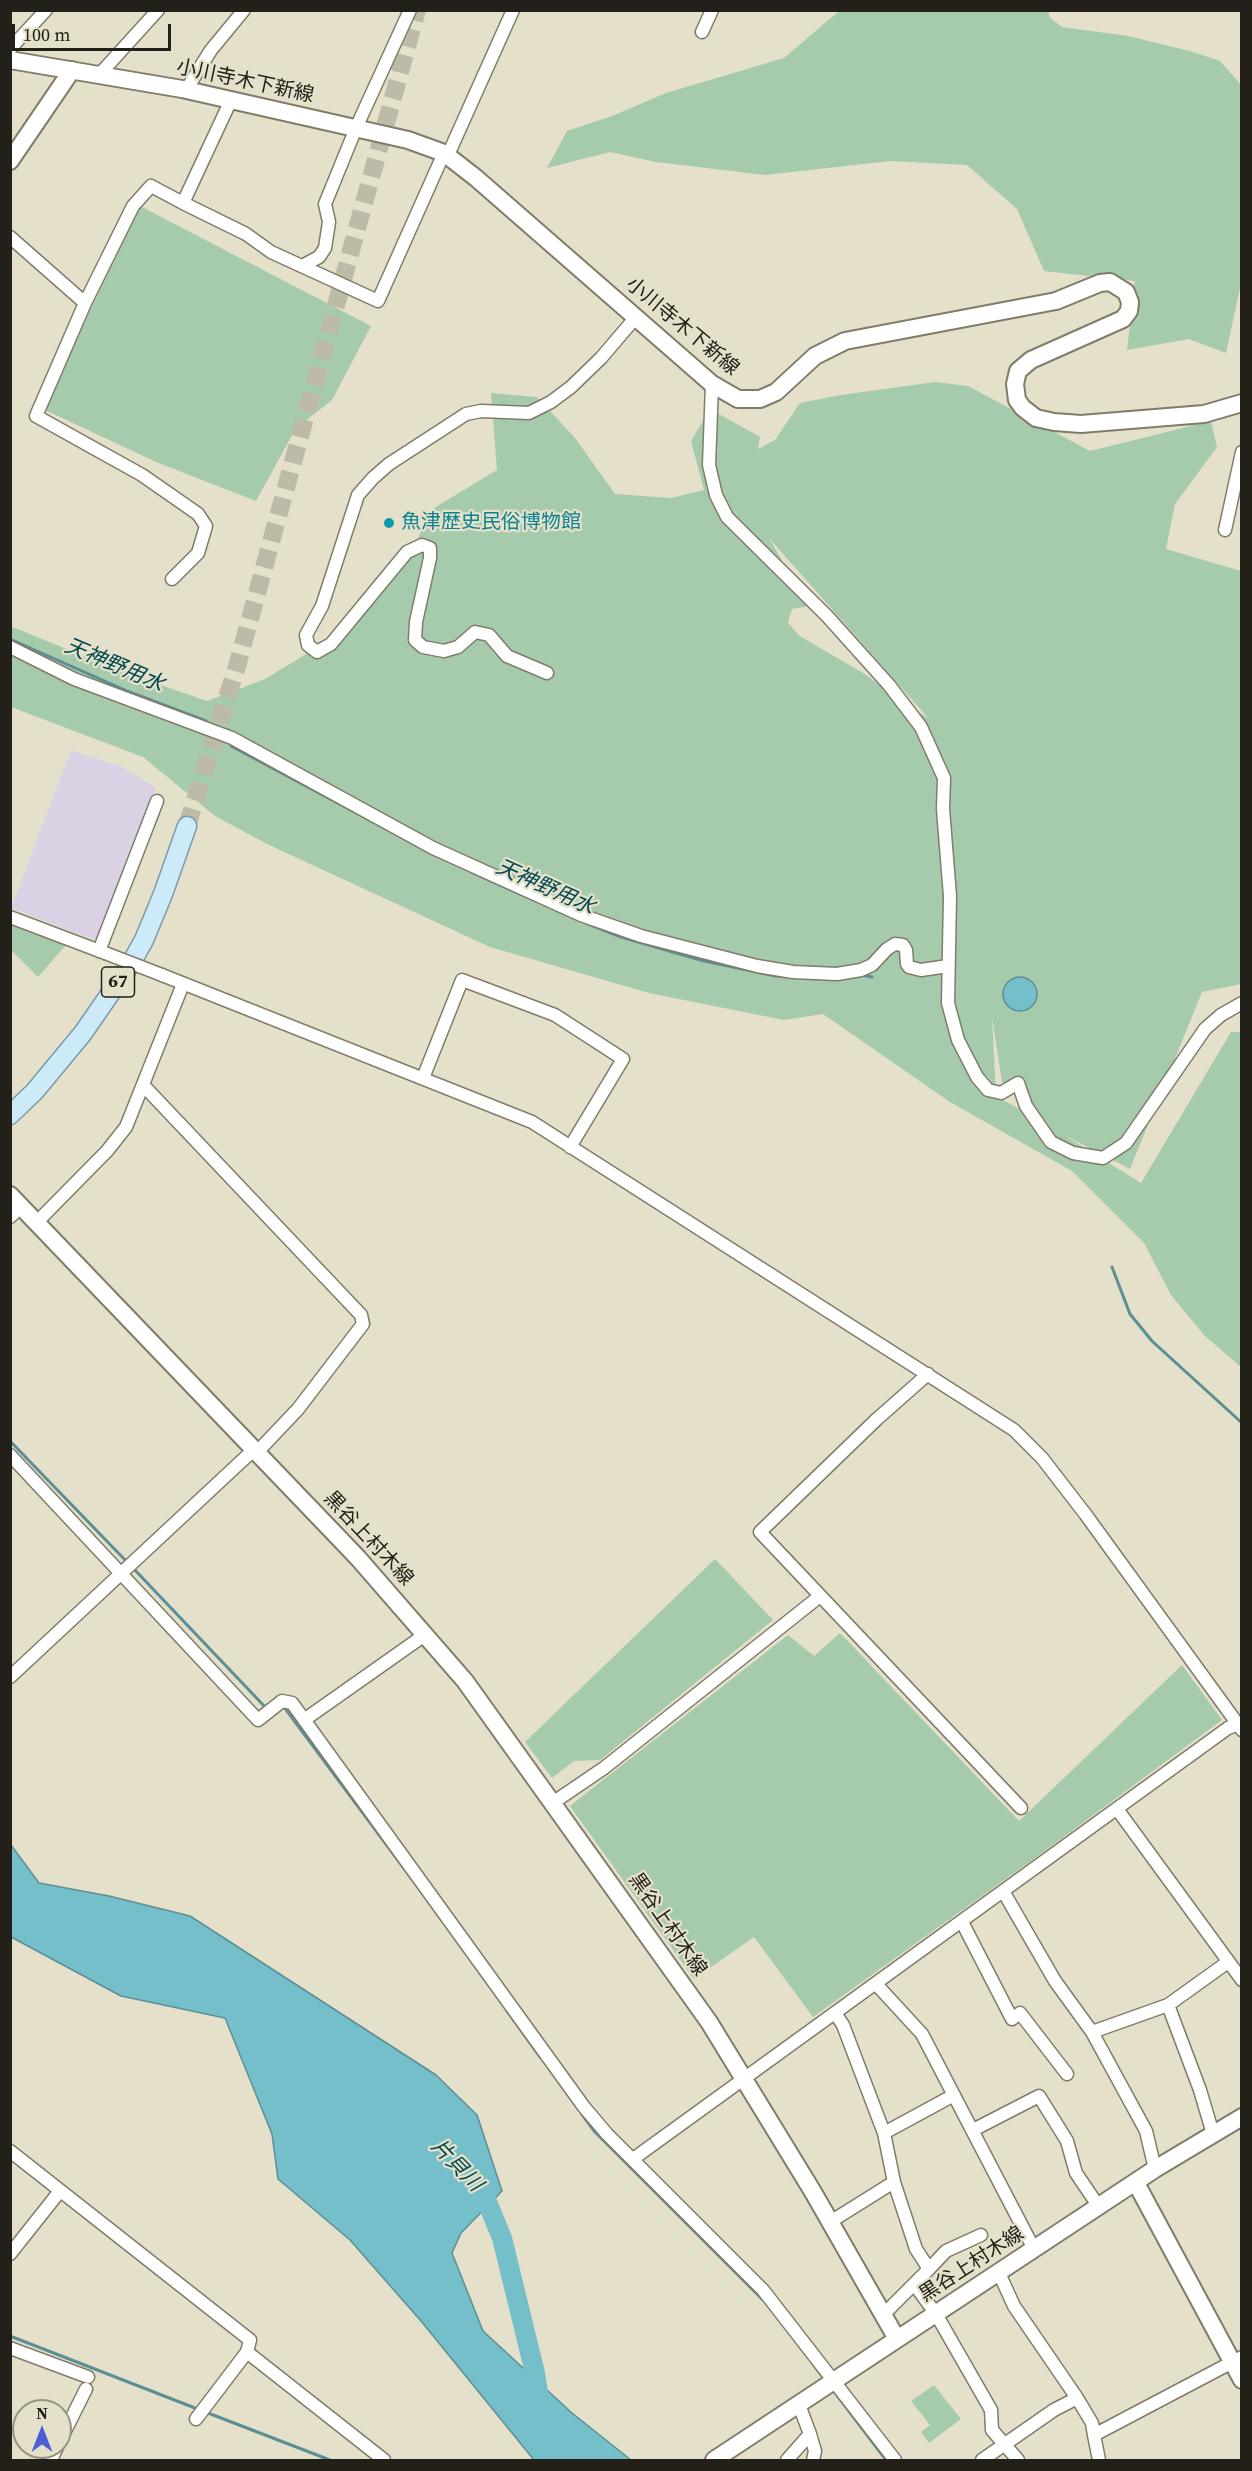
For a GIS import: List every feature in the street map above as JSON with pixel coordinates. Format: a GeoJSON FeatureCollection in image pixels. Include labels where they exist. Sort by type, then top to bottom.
{"type":"FeatureCollection","features":[{"type":"Feature","properties":{"kind":"main road","name":"小川寺木下新線"},"geometry":{"type":"LineString","coordinates":[[10,60],[186,90],[408,140],[446,154],[712,384],[738,399],[760,399],[776,392],[815,356],[845,341],[1056,302],[1100,283],[1110,282],[1126,292],[1130,302],[1129,311],[1123,319],[1031,360],[1018,371],[1017,400],[1023,408],[1036,418],[1081,424],[1204,414],[1242,403]]}},
{"type":"Feature","properties":{"kind":"main road"},"geometry":{"type":"LineString","coordinates":[[10,143],[66,69]]}},
{"type":"Feature","properties":{"kind":"main road"},"geometry":{"type":"LineString","coordinates":[[10,161],[66,69]]}},
{"type":"Feature","properties":{"kind":"main road","name":"67"},"geometry":{"type":"LineString","coordinates":[[10,1115],[35,1091],[83,1034],[130,965],[144,940],[170,878],[187,826]]}},
{"type":"Feature","properties":{"kind":"main road","name":"黒谷上村木線"},"geometry":{"type":"LineString","coordinates":[[14,1206],[37,1222],[358,1558],[465,1681],[674,1970],[744,2078],[897,2339],[1155,2169],[1242,2117]]}},
{"type":"Feature","properties":{"kind":"main road"},"geometry":{"type":"LineString","coordinates":[[1136,2183],[1237,2359],[1242,2380]]}},
{"type":"Feature","properties":{"kind":"main road"},"geometry":{"type":"LineString","coordinates":[[714,2460],[897,2339]]}},
{"type":"Feature","properties":{"kind":"street"},"geometry":{"type":"LineString","coordinates":[[10,49],[46,10]]}},
{"type":"Feature","properties":{"kind":"street"},"geometry":{"type":"LineString","coordinates":[[99,75],[158,10]]}},
{"type":"Feature","properties":{"kind":"street"},"geometry":{"type":"LineString","coordinates":[[186,90],[211,50],[244,10]]}},
{"type":"Feature","properties":{"kind":"street"},"geometry":{"type":"LineString","coordinates":[[302,266],[319,257],[325,248],[328,222],[325,204],[356,128],[410,10]]}},
{"type":"Feature","properties":{"kind":"street"},"geometry":{"type":"LineString","coordinates":[[172,579],[198,553],[206,526],[198,514],[142,475],[36,416],[85,303],[133,206],[151,186],[246,234],[271,252],[378,301],[513,10]]}},
{"type":"Feature","properties":{"kind":"street"},"geometry":{"type":"LineString","coordinates":[[702,32],[712,10]]}},
{"type":"Feature","properties":{"kind":"street"},"geometry":{"type":"LineString","coordinates":[[183,203],[231,100]]}},
{"type":"Feature","properties":{"kind":"street"},"geometry":{"type":"LineString","coordinates":[[10,237],[85,303]]}},
{"type":"Feature","properties":{"kind":"street"},"geometry":{"type":"LineString","coordinates":[[548,673],[507,656],[489,635],[475,632],[458,647],[444,651],[423,647],[415,640],[416,622],[430,558],[430,548],[422,545],[407,552],[331,644],[318,652],[308,645],[306,635],[322,606],[358,495],[373,478],[389,464],[466,414],[481,411],[529,413],[551,402],[571,387],[601,358],[636,317]]}},
{"type":"Feature","properties":{"kind":"street"},"geometry":{"type":"LineString","coordinates":[[712,384],[709,465],[716,495],[727,517],[827,616],[889,685],[921,727],[934,752],[944,778],[943,809],[950,896],[948,1003],[958,1040],[977,1077],[988,1090],[1001,1094],[1018,1083],[1026,1106],[1051,1142],[1073,1153],[1103,1158],[1126,1143],[1205,1029],[1221,1015],[1242,1003]]}},
{"type":"Feature","properties":{"kind":"street"},"geometry":{"type":"LineString","coordinates":[[1225,530],[1242,452]]}},
{"type":"Feature","properties":{"kind":"street"},"geometry":{"type":"LineString","coordinates":[[10,647],[74,679],[232,738],[433,848],[581,915],[641,936],[757,966],[794,972],[837,974],[861,970],[872,965],[895,944],[903,945],[906,950],[909,968],[921,970],[948,966]]}},
{"type":"Feature","properties":{"kind":"street"},"geometry":{"type":"LineString","coordinates":[[102,952],[157,801]]}},
{"type":"Feature","properties":{"kind":"street"},"geometry":{"type":"LineString","coordinates":[[10,917],[532,1122],[1014,1430],[1042,1458],[1086,1515],[1240,1726],[1228,1728],[633,2159]]}},
{"type":"Feature","properties":{"kind":"street"},"geometry":{"type":"LineString","coordinates":[[423,1078],[462,980],[555,1015],[623,1059],[570,1147]]}},
{"type":"Feature","properties":{"kind":"street"},"geometry":{"type":"LineString","coordinates":[[37,1222],[107,1151],[126,1127],[183,984]]}},
{"type":"Feature","properties":{"kind":"street"},"geometry":{"type":"LineString","coordinates":[[10,1677],[247,1456],[262,1447],[298,1409],[363,1324],[361,1315],[143,1085]]}},
{"type":"Feature","properties":{"kind":"street"},"geometry":{"type":"LineString","coordinates":[[928,1374],[877,1419],[760,1532],[1022,1808]]}},
{"type":"Feature","properties":{"kind":"street"},"geometry":{"type":"LineString","coordinates":[[10,1455],[258,1720],[282,1701],[292,1703],[584,2107],[763,2290],[895,2460]]}},
{"type":"Feature","properties":{"kind":"street"},"geometry":{"type":"LineString","coordinates":[[554,1802],[604,1768],[820,1596]]}},
{"type":"Feature","properties":{"kind":"street"},"geometry":{"type":"LineString","coordinates":[[304,1720],[426,1634]]}},
{"type":"Feature","properties":{"kind":"street"},"geometry":{"type":"LineString","coordinates":[[1117,1809],[1242,1980]]}},
{"type":"Feature","properties":{"kind":"street"},"geometry":{"type":"LineString","coordinates":[[1003,1891],[1055,1981],[1092,2032],[1146,2131],[1155,2169]]}},
{"type":"Feature","properties":{"kind":"street"},"geometry":{"type":"LineString","coordinates":[[962,1922],[1012,2019],[1020,2013],[1067,2074]]}},
{"type":"Feature","properties":{"kind":"street"},"geometry":{"type":"LineString","coordinates":[[1092,2032],[1168,2005],[1228,1962]]}},
{"type":"Feature","properties":{"kind":"street"},"geometry":{"type":"LineString","coordinates":[[876,1984],[922,2034],[1034,2249]]}},
{"type":"Feature","properties":{"kind":"street"},"geometry":{"type":"LineString","coordinates":[[1168,2005],[1200,2090],[1213,2134]]}},
{"type":"Feature","properties":{"kind":"street"},"geometry":{"type":"LineString","coordinates":[[835,2013],[843,2025],[884,2133],[894,2182],[916,2249],[929,2269]]}},
{"type":"Feature","properties":{"kind":"street"},"geometry":{"type":"LineString","coordinates":[[884,2133],[954,2095]]}},
{"type":"Feature","properties":{"kind":"street"},"geometry":{"type":"LineString","coordinates":[[973,2130],[1039,2096],[1067,2141],[1076,2173],[1099,2207]]}},
{"type":"Feature","properties":{"kind":"street"},"geometry":{"type":"LineString","coordinates":[[10,2151],[250,2340],[247,2352],[196,2420]]}},
{"type":"Feature","properties":{"kind":"street"},"geometry":{"type":"LineString","coordinates":[[830,2222],[894,2182]]}},
{"type":"Feature","properties":{"kind":"street"},"geometry":{"type":"LineString","coordinates":[[10,2254],[60,2191]]}},
{"type":"Feature","properties":{"kind":"street"},"geometry":{"type":"LineString","coordinates":[[884,2314],[946,2252],[981,2235]]}},
{"type":"Feature","properties":{"kind":"street"},"geometry":{"type":"LineString","coordinates":[[999,2273],[1014,2306],[1092,2423],[1099,2460]]}},
{"type":"Feature","properties":{"kind":"street"},"geometry":{"type":"LineString","coordinates":[[914,2284],[936,2314],[991,2410],[992,2430],[1002,2445],[1018,2460]]}},
{"type":"Feature","properties":{"kind":"street"},"geometry":{"type":"LineString","coordinates":[[10,2348],[87,2383],[72,2415]]}},
{"type":"Feature","properties":{"kind":"street"},"geometry":{"type":"LineString","coordinates":[[247,2352],[384,2460]]}},
{"type":"Feature","properties":{"kind":"street"},"geometry":{"type":"LineString","coordinates":[[1094,2435],[1237,2359]]}},
{"type":"Feature","properties":{"kind":"street"},"geometry":{"type":"LineString","coordinates":[[982,2460],[1054,2410],[1077,2398]]}},
{"type":"Feature","properties":{"kind":"street"},"geometry":{"type":"LineString","coordinates":[[799,2405],[815,2451],[813,2460]]}},
{"type":"Feature","properties":{"kind":"street"},"geometry":{"type":"LineString","coordinates":[[787,2460],[810,2434]]}},
{"type":"Feature","properties":{"kind":"shaded area"},"geometry":{"type":"Polygon","coordinates":[[[71,750],[122,767],[156,788],[97,941],[11,908],[71,750]]]}},
{"type":"Feature","properties":{"kind":"green space"},"geometry":{"type":"Polygon","coordinates":[[[839,11],[1049,11],[1049,17],[1062,27],[1128,36],[1220,61],[1242,86],[1241,283],[1226,353],[1189,339],[1127,350],[1135,281],[1044,271],[1017,209],[967,165],[890,161],[765,175],[656,162],[610,152],[547,168],[567,131],[612,116],[666,93],[784,58],[839,11]]]}},
{"type":"Feature","properties":{"kind":"green space"},"geometry":{"type":"Polygon","coordinates":[[[140,206],[371,326],[332,400],[296,428],[256,501],[156,462],[43,409],[140,206]]]}},
{"type":"Feature","properties":{"kind":"green space"},"geometry":{"type":"Polygon","coordinates":[[[935,382],[968,386],[1090,451],[1211,421],[1217,447],[1175,504],[1166,549],[1241,571],[1241,984],[1202,992],[1130,1169],[1064,1135],[1141,1183],[1231,1032],[1241,1032],[1241,1367],[1204,1335],[1171,1295],[1144,1243],[1072,1171],[950,1102],[823,1014],[784,1020],[649,993],[490,947],[267,844],[215,816],[143,757],[11,707],[10,626],[118,670],[207,701],[265,679],[341,633],[399,573],[434,508],[497,470],[491,393],[537,397],[575,438],[615,494],[671,498],[704,490],[691,441],[710,409],[760,437],[758,449],[775,440],[800,403],[935,382]],[[769,538],[808,606],[792,609],[788,622],[798,635],[863,673],[929,719],[769,538]],[[992,1017],[996,1096],[1051,1127],[1002,1082],[992,1017]]]}},
{"type":"Feature","properties":{"kind":"green space"},"geometry":{"type":"Polygon","coordinates":[[[10,923],[66,945],[38,977],[11,950],[10,923]]]}},
{"type":"Feature","properties":{"kind":"green space"},"geometry":{"type":"Polygon","coordinates":[[[715,1559],[773,1620],[600,1760],[574,1761],[552,1778],[525,1742],[715,1559]]]}},
{"type":"Feature","properties":{"kind":"green space"},"geometry":{"type":"Polygon","coordinates":[[[840,1633],[1019,1821],[1182,1665],[1222,1720],[813,2017],[754,1937],[694,1979],[570,1806],[788,1635],[814,1656],[840,1633]]]}},
{"type":"Feature","properties":{"kind":"green space"},"geometry":{"type":"Polygon","coordinates":[[[934,2385],[961,2419],[929,2443],[921,2432],[930,2425],[911,2401],[934,2385]]]}},
{"type":"Feature","properties":{"kind":"water"},"geometry":{"type":"Polygon","coordinates":[[[1020,977],[1032,982],[1037,994],[1032,1006],[1020,1011],[1008,1006],[1003,994],[1008,982],[1020,977]]]}},
{"type":"Feature","properties":{"kind":"water"},"geometry":{"type":"Polygon","coordinates":[[[11,1845],[39,1883],[109,1896],[190,1916],[436,2075],[477,2115],[502,2191],[461,2233],[452,2253],[483,2331],[572,2413],[631,2460],[534,2460],[421,2321],[350,2240],[278,2179],[272,2134],[225,2018],[121,1996],[11,1937],[11,1845]]]}},
{"type":"Feature","properties":{"kind":"waterway","name":"天神野用水"},"geometry":{"type":"LineString","coordinates":[[10,639],[127,691],[206,721]]}},
{"type":"Feature","properties":{"kind":"waterway","name":"天神野用水"},"geometry":{"type":"LineString","coordinates":[[231,746],[437,856]]}},
{"type":"Feature","properties":{"kind":"waterway","name":"天神野用水"},"geometry":{"type":"LineString","coordinates":[[471,872],[522,895]]}},
{"type":"Feature","properties":{"kind":"waterway","name":"天神野用水"},"geometry":{"type":"LineString","coordinates":[[586,923],[621,937],[704,961],[790,977]]}},
{"type":"Feature","properties":{"kind":"waterway","name":"天神野用水"},"geometry":{"type":"LineString","coordinates":[[862,975],[872,977]]}},
{"type":"Feature","properties":{"kind":"waterway","name":"天神野用水"},"geometry":{"type":"LineString","coordinates":[[1112,1267],[1130,1314],[1152,1341],[1242,1423]]}},
{"type":"Feature","properties":{"kind":"waterway"},"geometry":{"type":"LineString","coordinates":[[10,1441],[129,1564]]}},
{"type":"Feature","properties":{"kind":"waterway"},"geometry":{"type":"LineString","coordinates":[[133,1568],[267,1709]]}},
{"type":"Feature","properties":{"kind":"waterway"},"geometry":{"type":"LineString","coordinates":[[284,1707],[412,1879]]}},
{"type":"Feature","properties":{"kind":"waterway"},"geometry":{"type":"LineString","coordinates":[[507,2011],[540,2057]]}},
{"type":"Feature","properties":{"kind":"waterway"},"geometry":{"type":"LineString","coordinates":[[581,2113],[595,2132],[769,2306]]}},
{"type":"Feature","properties":{"kind":"waterway","name":"片貝川"},"geometry":{"type":"LineString","coordinates":[[476,2182],[480,2185],[502,2238],[535,2373],[540,2406]]}},
{"type":"Feature","properties":{"kind":"waterway"},"geometry":{"type":"LineString","coordinates":[[10,2336],[195,2408]]}},
{"type":"Feature","properties":{"kind":"waterway"},"geometry":{"type":"LineString","coordinates":[[813,2364],[825,2380]]}},
{"type":"Feature","properties":{"kind":"waterway"},"geometry":{"type":"LineString","coordinates":[[833,2390],[886,2460]]}},
{"type":"Feature","properties":{"kind":"waterway"},"geometry":{"type":"LineString","coordinates":[[208,2413],[330,2460]]}},
{"type":"Feature","properties":{"kind":"tunnel"},"geometry":{"type":"LineString","coordinates":[[187,826],[237,666],[417,10]]}},
{"type":"Feature","properties":{"kind":"place","name":"魚津歴史民俗博物館"},"geometry":{"type":"Point","coordinates":[389,523]}}]}
